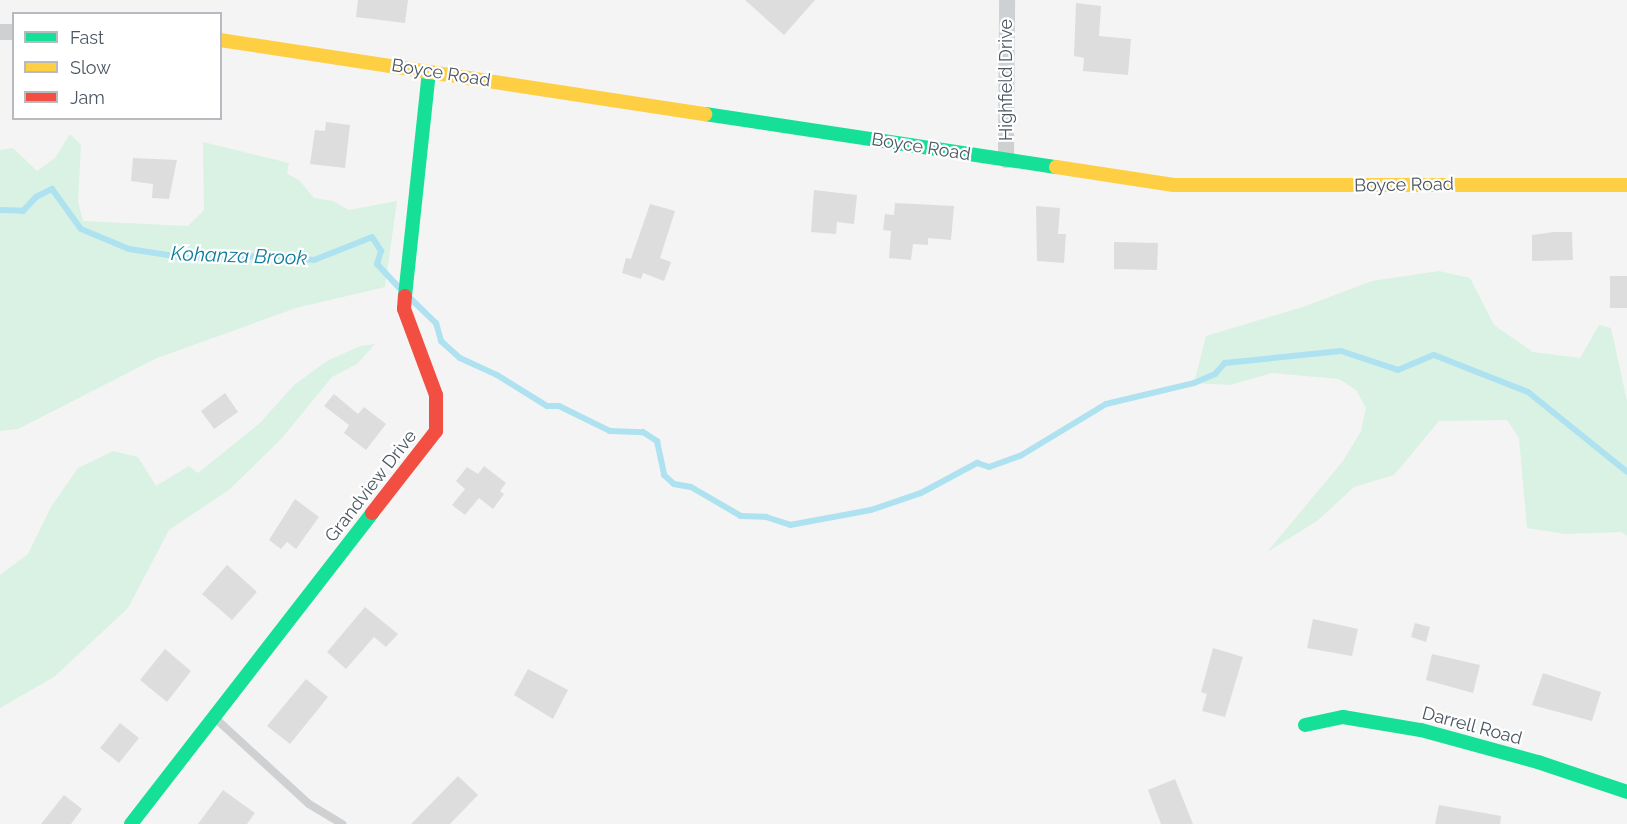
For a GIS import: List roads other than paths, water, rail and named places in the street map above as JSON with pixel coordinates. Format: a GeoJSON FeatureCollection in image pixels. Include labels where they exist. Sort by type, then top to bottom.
{"type":"FeatureCollection","features":[{"type":"Feature","properties":{"kind":"street","name":"Highfield Drive"},"geometry":{"type":"LineString","coordinates":[[1006,160],[1007,0]]}},
{"type":"Feature","properties":{"kind":"street","name":"Boyce Road"},"geometry":{"type":"LineString","coordinates":[[222,40],[1174,185],[1627,185]]}},
{"type":"Feature","properties":{"kind":"street","name":"Grandview Drive"},"geometry":{"type":"LineString","coordinates":[[131,824],[436,431],[436,395],[404,309],[429,72]]}},
{"type":"Feature","properties":{"kind":"street","name":"Darrell Road"},"geometry":{"type":"LineString","coordinates":[[1305,726],[1343,717],[1421,730],[1538,762],[1627,792]]}},
{"type":"Feature","properties":{"kind":"lane"},"geometry":{"type":"LineString","coordinates":[[213,716],[309,804],[342,824]]}},
{"type":"Feature","properties":{"kind":"waterway","name":"Kohanza Brook"},"geometry":{"type":"LineString","coordinates":[[0,210],[23,211],[36,197],[52,189],[81,229],[129,249],[187,258],[275,256],[314,260],[372,237],[381,251],[377,264],[399,288]]}},
{"type":"Feature","properties":{"kind":"waterway","name":"Kohanza Brook"},"geometry":{"type":"LineString","coordinates":[[411,299],[436,323],[441,341],[460,358],[497,375],[547,406],[559,406],[610,431],[643,432],[657,441],[664,475],[674,484],[691,487],[741,516],[766,517],[790,525],[871,510],[921,493],[977,463],[989,467],[1020,456],[1106,404],[1194,383],[1215,374],[1225,363],[1341,351],[1398,370],[1434,355],[1528,392],[1627,472]]}}]}
